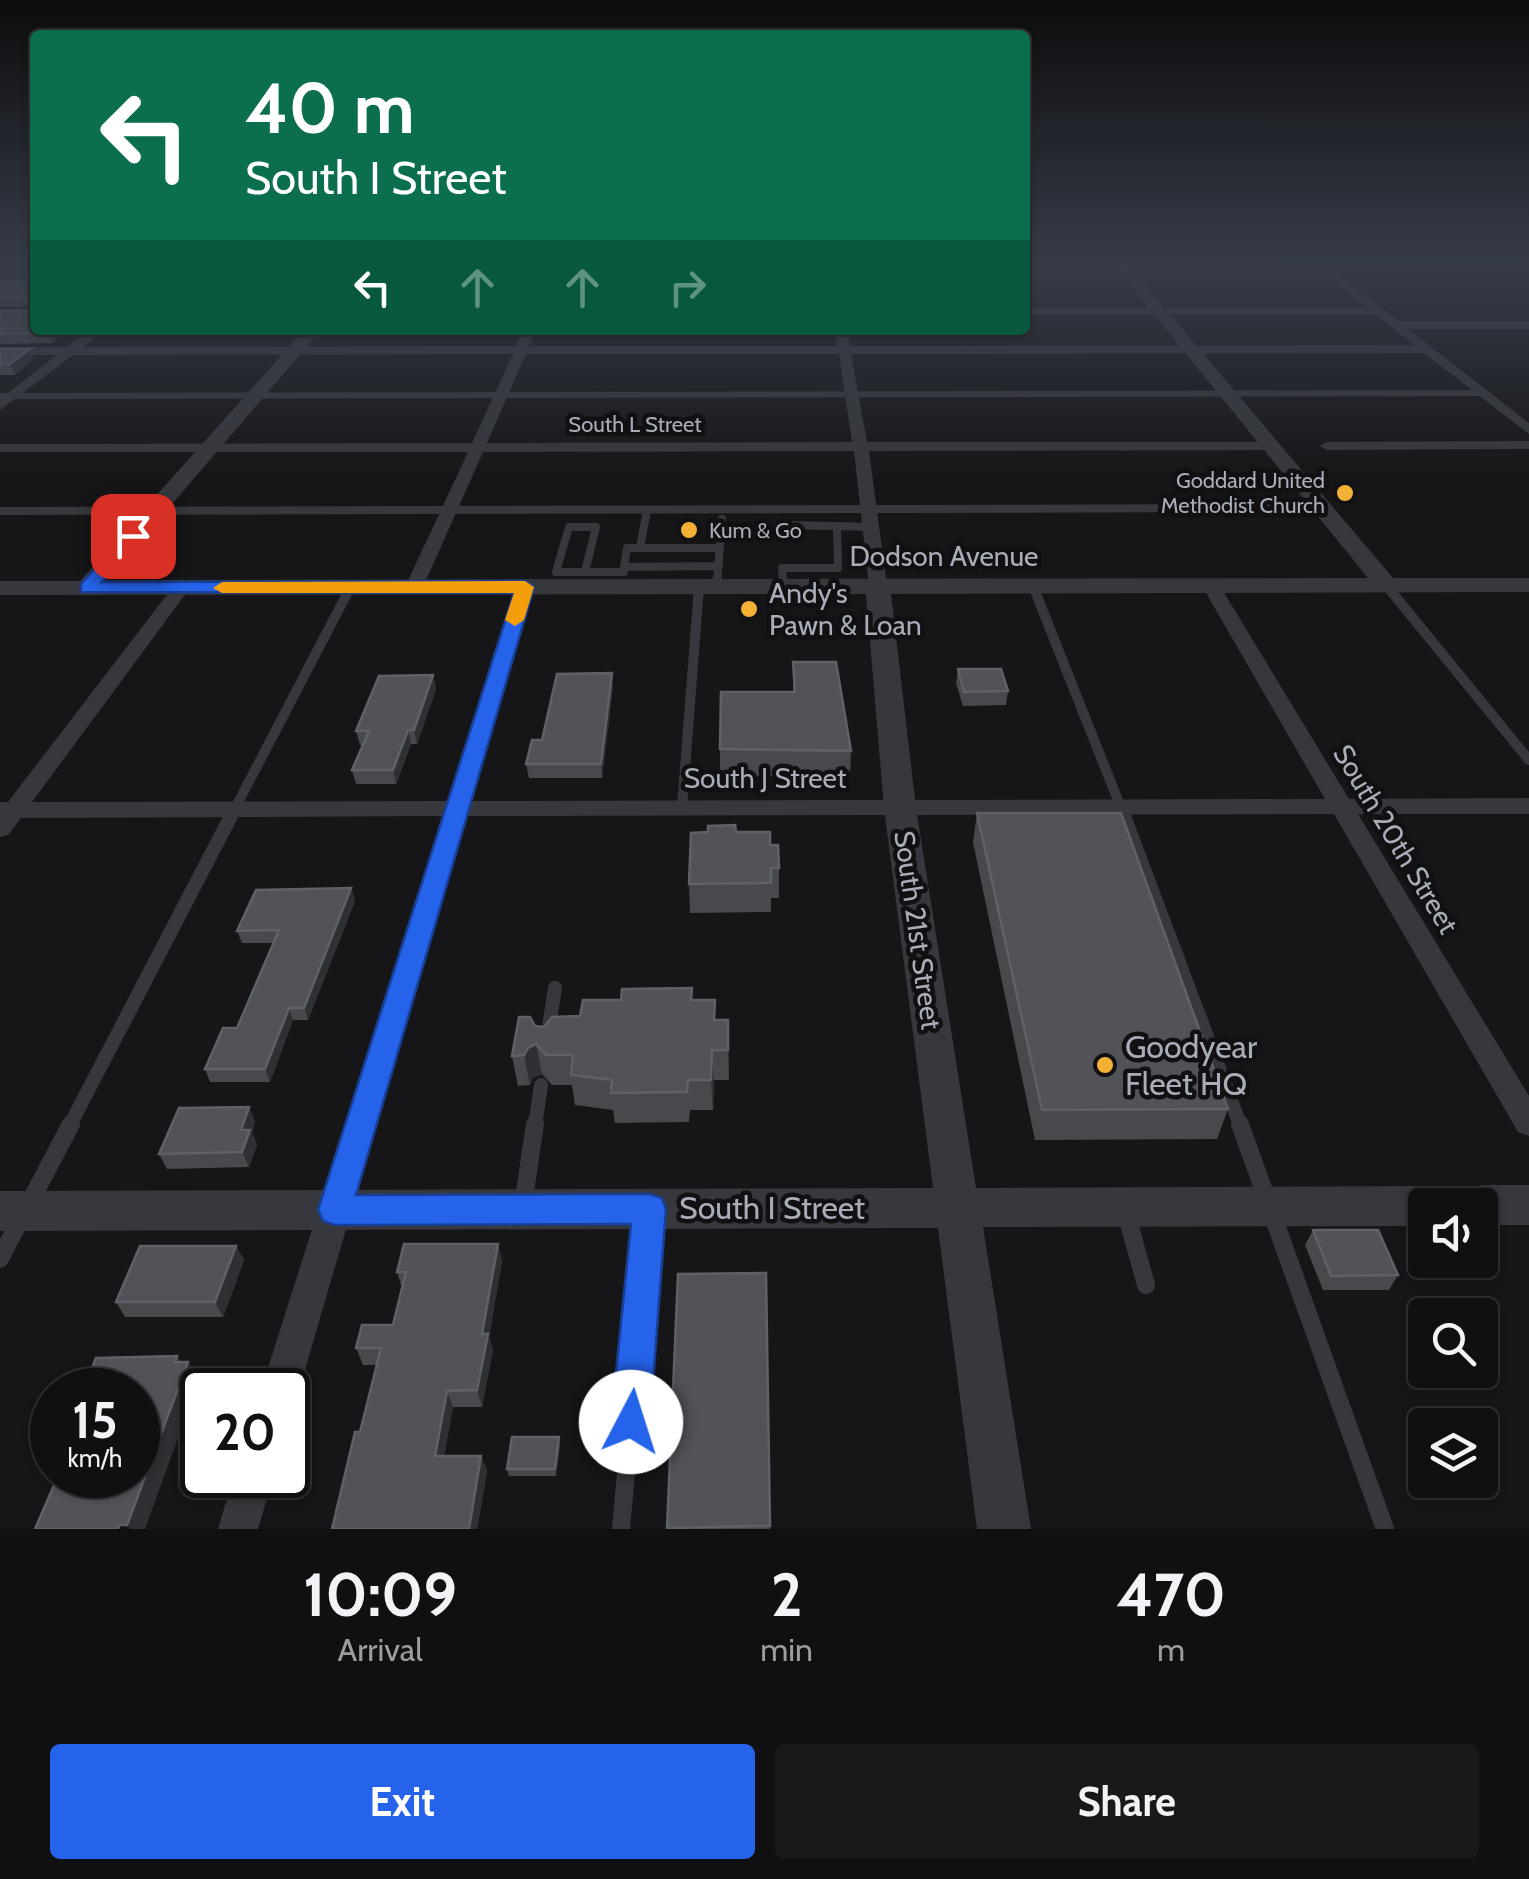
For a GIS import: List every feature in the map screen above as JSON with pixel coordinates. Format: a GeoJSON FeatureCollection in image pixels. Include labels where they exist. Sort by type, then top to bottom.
{"type":"FeatureCollection","features":[{"type":"Feature","properties":{"kind":"street"},"geometry":{"type":"LineString","coordinates":[[0,406],[6,396],[90,336]]}},
{"type":"Feature","properties":{"kind":"street"},"geometry":{"type":"LineString","coordinates":[[87,588],[308,336]]}},
{"type":"Feature","properties":{"kind":"street"},"geometry":{"type":"LineString","coordinates":[[414,587],[527,336]]}},
{"type":"Feature","properties":{"kind":"street","name":"South 21st Street"},"geometry":{"type":"LineString","coordinates":[[842,336],[872,519],[852,580],[900,808],[1004,1529]]}},
{"type":"Feature","properties":{"kind":"street"},"geometry":{"type":"LineString","coordinates":[[1180,336],[1386,585]]}},
{"type":"Feature","properties":{"kind":"street"},"geometry":{"type":"LineString","coordinates":[[1411,336],[1529,430]]}},
{"type":"Feature","properties":{"kind":"street"},"geometry":{"type":"LineString","coordinates":[[0,351],[1426,349]]}},
{"type":"Feature","properties":{"kind":"street","name":"South L Street"},"geometry":{"type":"LineString","coordinates":[[0,448],[1270,446]]}},
{"type":"Feature","properties":{"kind":"street"},"geometry":{"type":"LineString","coordinates":[[1326,446],[1529,446]]}},
{"type":"Feature","properties":{"kind":"street","name":"Dodson Avenue"},"geometry":{"type":"LineString","coordinates":[[0,588],[525,587],[623,575],[783,586],[852,580],[1034,586],[1529,585]]}},
{"type":"Feature","properties":{"kind":"street","name":"South 20th Street"},"geometry":{"type":"LineString","coordinates":[[1211,586],[1529,1123]]}},
{"type":"Feature","properties":{"kind":"street"},"geometry":{"type":"LineString","coordinates":[[287,1368],[525,587]]}},
{"type":"Feature","properties":{"kind":"street"},"geometry":{"type":"LineString","coordinates":[[5,816],[181,588]]}},
{"type":"Feature","properties":{"kind":"street","name":"South J Street"},"geometry":{"type":"LineString","coordinates":[[5,816],[238,809],[1529,806]]}},
{"type":"Feature","properties":{"kind":"street"},"geometry":{"type":"LineString","coordinates":[[1498,1206],[1529,1205]]}},
{"type":"Feature","properties":{"kind":"street","name":"South I Street"},"geometry":{"type":"LineString","coordinates":[[13,1211],[1408,1206]]}},
{"type":"Feature","properties":{"kind":"street"},"geometry":{"type":"LineString","coordinates":[[238,1529],[247,1498]]}},
{"type":"Feature","properties":{"kind":"lane"},"geometry":{"type":"LineString","coordinates":[[6,396],[1482,393]]}},
{"type":"Feature","properties":{"kind":"lane"},"geometry":{"type":"LineString","coordinates":[[0,511],[646,510],[872,519],[1322,508]]}},
{"type":"Feature","properties":{"kind":"lane"},"geometry":{"type":"LineString","coordinates":[[640,548],[646,510]]}},
{"type":"Feature","properties":{"kind":"lane"},"geometry":{"type":"LineString","coordinates":[[682,807],[722,519]]}},
{"type":"Feature","properties":{"kind":"lane"},"geometry":{"type":"LineString","coordinates":[[776,525],[837,526],[872,519]]}},
{"type":"Feature","properties":{"kind":"lane"},"geometry":{"type":"LineString","coordinates":[[837,526],[852,580]]}},
{"type":"Feature","properties":{"kind":"lane"},"geometry":{"type":"LineString","coordinates":[[585,572],[596,527],[569,527],[556,572],[565,580],[585,572],[623,575],[626,548],[720,548]]}},
{"type":"Feature","properties":{"kind":"lane"},"geometry":{"type":"LineString","coordinates":[[1386,585],[1529,760]]}},
{"type":"Feature","properties":{"kind":"lane"},"geometry":{"type":"LineString","coordinates":[[1034,586],[1273,1206],[1385,1529]]}},
{"type":"Feature","properties":{"kind":"lane"},"geometry":{"type":"LineString","coordinates":[[0,1258],[13,1211],[238,809],[350,588]]}},
{"type":"Feature","properties":{"kind":"lane"},"geometry":{"type":"LineString","coordinates":[[546,1047],[555,988]]}},
{"type":"Feature","properties":{"kind":"lane"},"geometry":{"type":"LineString","coordinates":[[523,1209],[540,1085]]}},
{"type":"Feature","properties":{"kind":"lane"},"geometry":{"type":"LineString","coordinates":[[1124,1207],[1146,1285]]}},
{"type":"Feature","properties":{"kind":"lane"},"geometry":{"type":"LineString","coordinates":[[622,1529],[650,1209]]}},
{"type":"Feature","properties":{"kind":"building"},"geometry":{"type":"Polygon","coordinates":[[[0,349],[30,349],[10,364],[0,364],[0,349]]]}},
{"type":"Feature","properties":{"kind":"building"},"geometry":{"type":"Polygon","coordinates":[[[793,662],[836,662],[851,751],[720,749],[721,692],[795,692],[793,662]]]}},
{"type":"Feature","properties":{"kind":"building"},"geometry":{"type":"Polygon","coordinates":[[[958,669],[1001,669],[1008,691],[964,692],[958,669]]]}},
{"type":"Feature","properties":{"kind":"building"},"geometry":{"type":"Polygon","coordinates":[[[612,673],[601,764],[526,764],[532,740],[542,740],[557,674],[612,673]]]}},
{"type":"Feature","properties":{"kind":"building"},"geometry":{"type":"Polygon","coordinates":[[[433,675],[414,730],[408,730],[393,770],[352,770],[369,731],[356,731],[379,676],[433,675]]]}},
{"type":"Feature","properties":{"kind":"building","name":"Goodyear Fleet HQ"},"geometry":{"type":"Polygon","coordinates":[[[977,813],[1121,813],[1228,1109],[1042,1110],[977,813]]]}},
{"type":"Feature","properties":{"kind":"building"},"geometry":{"type":"Polygon","coordinates":[[[735,825],[736,832],[770,832],[770,845],[778,845],[779,868],[771,868],[771,883],[689,884],[691,833],[708,832],[708,826],[735,825]]]}},
{"type":"Feature","properties":{"kind":"building"},"geometry":{"type":"Polygon","coordinates":[[[351,888],[304,1008],[289,1008],[265,1069],[205,1069],[223,1028],[237,1028],[279,930],[237,931],[256,890],[351,888]]]}},
{"type":"Feature","properties":{"kind":"building"},"geometry":{"type":"Polygon","coordinates":[[[692,988],[691,1000],[715,1000],[714,1020],[728,1020],[728,1050],[712,1050],[711,1080],[688,1080],[687,1092],[611,1093],[612,1080],[571,1075],[573,1055],[546,1055],[536,1044],[524,1055],[512,1056],[519,1017],[530,1017],[535,1026],[544,1027],[552,1017],[580,1016],[583,1000],[621,1000],[622,989],[692,988]]]}},
{"type":"Feature","properties":{"kind":"building"},"geometry":{"type":"Polygon","coordinates":[[[249,1107],[241,1130],[250,1130],[242,1152],[159,1154],[179,1108],[249,1107]]]}},
{"type":"Feature","properties":{"kind":"building"},"geometry":{"type":"Polygon","coordinates":[[[1313,1230],[1378,1230],[1398,1275],[1331,1276],[1313,1230]]]}},
{"type":"Feature","properties":{"kind":"building"},"geometry":{"type":"Polygon","coordinates":[[[404,1244],[498,1244],[482,1334],[488,1334],[477,1390],[447,1391],[435,1456],[481,1456],[469,1529],[332,1529],[355,1432],[360,1432],[381,1348],[356,1348],[362,1325],[393,1325],[406,1272],[397,1272],[404,1244]]]}},
{"type":"Feature","properties":{"kind":"building"},"geometry":{"type":"Polygon","coordinates":[[[140,1246],[236,1246],[215,1302],[116,1302],[140,1246]]]}},
{"type":"Feature","properties":{"kind":"building"},"geometry":{"type":"Polygon","coordinates":[[[766,1273],[770,1526],[667,1528],[678,1274],[766,1273]]]}},
{"type":"Feature","properties":{"kind":"building"},"geometry":{"type":"Polygon","coordinates":[[[177,1356],[175,1362],[188,1362],[186,1368],[180,1368],[180,1383],[160,1437],[160,1368],[92,1368],[96,1358],[177,1356]]]}},
{"type":"Feature","properties":{"kind":"building"},"geometry":{"type":"Polygon","coordinates":[[[512,1437],[559,1437],[555,1469],[507,1469],[512,1437]]]}},
{"type":"Feature","properties":{"kind":"building"},"geometry":{"type":"Polygon","coordinates":[[[48,1498],[137,1498],[127,1525],[119,1525],[118,1529],[35,1529],[48,1498]]]}},
{"type":"Feature","properties":{"kind":"slow traffic"},"geometry":{"type":"LineString","coordinates":[[222,588],[525,587],[515,620]]}},
{"type":"Feature","properties":{"kind":"place","name":"Goddard United Methodist Church"},"geometry":{"type":"Point","coordinates":[1345,493]}},
{"type":"Feature","properties":{"kind":"place","name":"Kum & Go"},"geometry":{"type":"Point","coordinates":[689,530]}},
{"type":"Feature","properties":{"kind":"place","name":"Andy's Pawn & Loan"},"geometry":{"type":"Point","coordinates":[749,609]}},
{"type":"Feature","properties":{"kind":"place","name":"Goodyear Fleet HQ"},"geometry":{"type":"Point","coordinates":[1105,1065]}},
{"type":"Feature","properties":{"kind":"route"},"geometry":{"type":"LineString","coordinates":[[133,536],[87,588],[525,587],[335,1210],[650,1209],[631,1422]]}}]}
